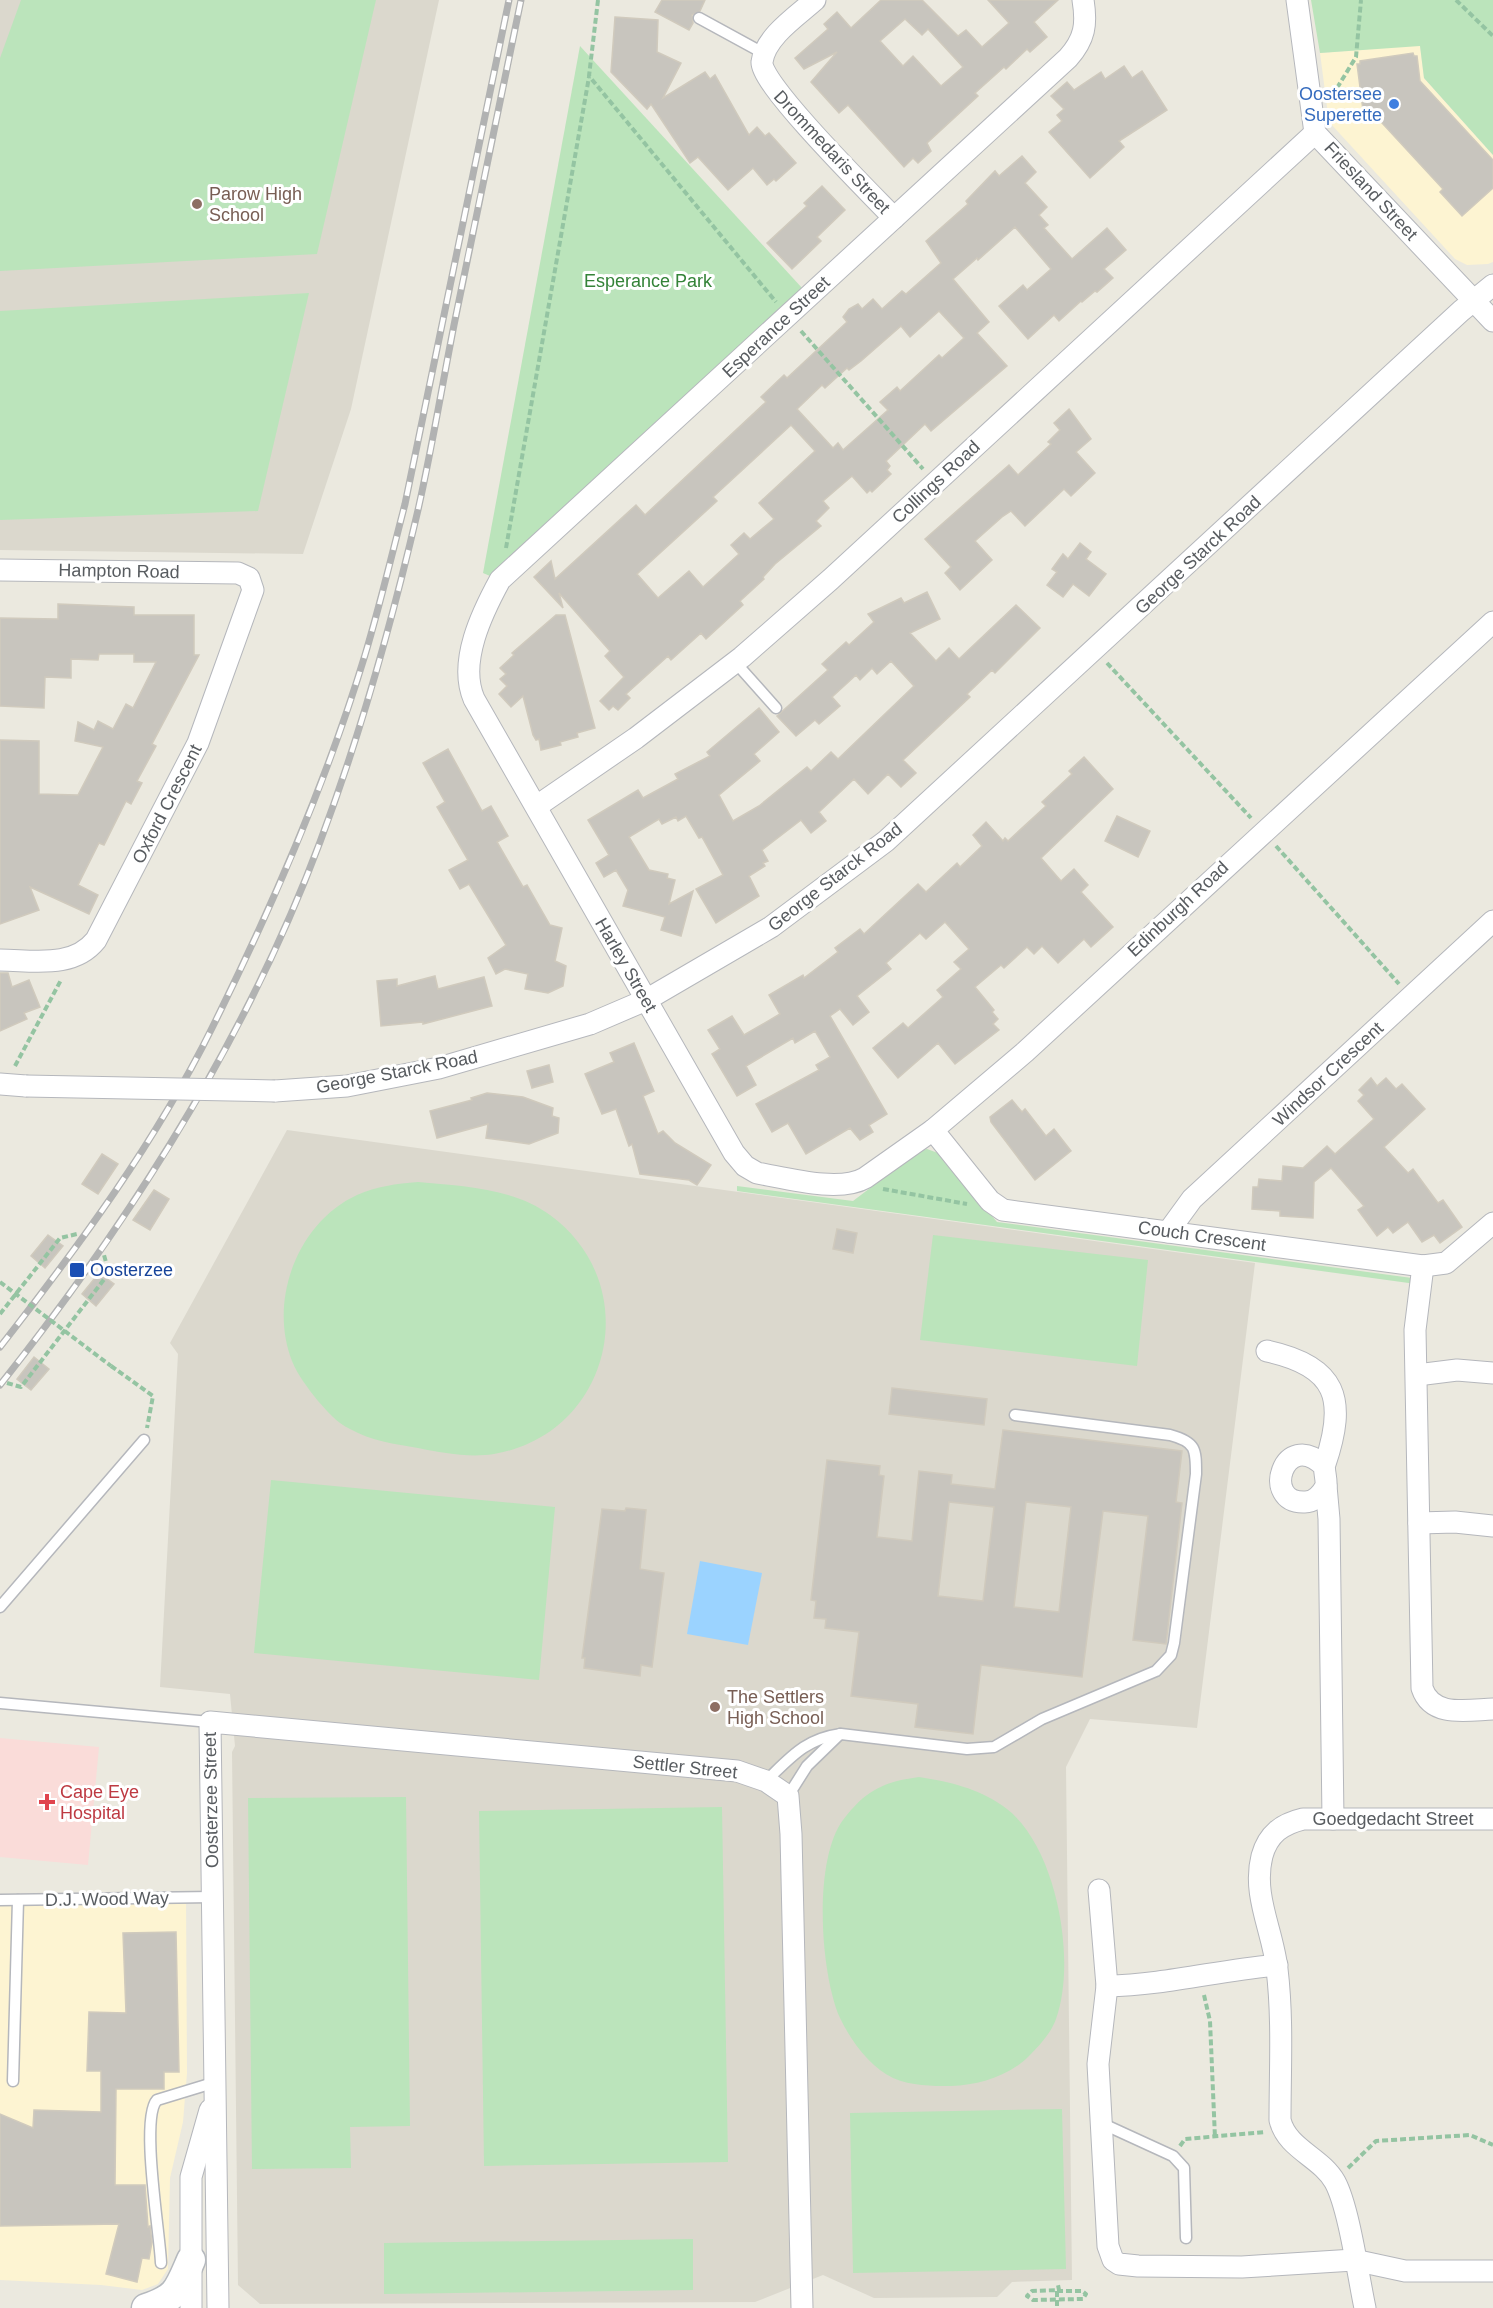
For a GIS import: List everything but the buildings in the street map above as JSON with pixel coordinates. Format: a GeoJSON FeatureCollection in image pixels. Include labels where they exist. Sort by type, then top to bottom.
{"type":"FeatureCollection","features":[{"type":"Feature","properties":{"kind":"main road"},"geometry":{"type":"LineString","coordinates":[[146,2308],[175,2295],[191,2260]]}},
{"type":"Feature","properties":{"kind":"street"},"geometry":{"type":"LineString","coordinates":[[765,54],[778,33],[815,0]]}},
{"type":"Feature","properties":{"kind":"street","name":"Esperance Street"},"geometry":{"type":"LineString","coordinates":[[469,660],[488,602],[500,580],[1079,46],[1086,25],[1083,0]]}},
{"type":"Feature","properties":{"kind":"street","name":"Friesland Street"},"geometry":{"type":"LineString","coordinates":[[1297,0],[1316,133],[1493,321]]}},
{"type":"Feature","properties":{"kind":"street","name":"Drommedaris Street"},"geometry":{"type":"LineString","coordinates":[[765,54],[762,66],[770,84],[894,218]]}},
{"type":"Feature","properties":{"kind":"street","name":"Collings Road"},"geometry":{"type":"LineString","coordinates":[[537,806],[636,738],[735,662],[936,483],[1316,133]]}},
{"type":"Feature","properties":{"kind":"street","name":"George Starck Road"},"geometry":{"type":"LineString","coordinates":[[11,1085],[275,1090],[347,1086],[439,1068],[590,1024],[646,1000],[771,927],[886,841],[1493,285]]}},
{"type":"Feature","properties":{"kind":"street","name":"Hampton Road"},"geometry":{"type":"LineString","coordinates":[[0,570],[238,573]]}},
{"type":"Feature","properties":{"kind":"street","name":"Oxford Crescent"},"geometry":{"type":"LineString","coordinates":[[73,958],[82,954],[96,940],[198,743],[253,590],[249,578],[238,573]]}},
{"type":"Feature","properties":{"kind":"street","name":"Edinburgh Road"},"geometry":{"type":"LineString","coordinates":[[854,1184],[933,1130],[1025,1052],[1493,622]]}},
{"type":"Feature","properties":{"kind":"street","name":"Harley Street"},"geometry":{"type":"LineString","coordinates":[[469,660],[470,688],[474,699],[734,1153],[745,1166],[757,1173],[840,1185],[854,1184]]}},
{"type":"Feature","properties":{"kind":"street","name":"Windsor Crescent"},"geometry":{"type":"LineString","coordinates":[[1168,1232],[1192,1199],[1493,921]]}},
{"type":"Feature","properties":{"kind":"street"},"geometry":{"type":"LineString","coordinates":[[0,960],[73,958]]}},
{"type":"Feature","properties":{"kind":"street","name":"Couch Crescent"},"geometry":{"type":"LineString","coordinates":[[933,1130],[990,1201],[1003,1210],[1423,1266],[1446,1263],[1493,1223]]}},
{"type":"Feature","properties":{"kind":"street"},"geometry":{"type":"LineString","coordinates":[[1423,1266],[1414,1330],[1417,1375],[1421,1680],[1424,1695],[1444,1710],[1493,1709]]}},
{"type":"Feature","properties":{"kind":"street"},"geometry":{"type":"LineString","coordinates":[[1267,1351],[1298,1359],[1322,1373],[1330,1386],[1334,1411],[1332,1449],[1325,1476],[1317,1498],[1311,1502],[1296,1501],[1284,1493],[1281,1486],[1281,1471],[1290,1459],[1304,1455],[1311,1456],[1325,1476],[1333,1819]]}},
{"type":"Feature","properties":{"kind":"street"},"geometry":{"type":"LineString","coordinates":[[1417,1375],[1457,1370],[1493,1373]]}},
{"type":"Feature","properties":{"kind":"street"},"geometry":{"type":"LineString","coordinates":[[1311,1502],[1328,1528]]}},
{"type":"Feature","properties":{"kind":"street"},"geometry":{"type":"LineString","coordinates":[[1419,1523],[1455,1522],[1493,1526]]}},
{"type":"Feature","properties":{"kind":"street","name":"Settler Street"},"geometry":{"type":"LineString","coordinates":[[210,1722],[736,1771],[766,1781],[788,1796]]}},
{"type":"Feature","properties":{"kind":"street","name":"Oosterzee Street"},"geometry":{"type":"LineString","coordinates":[[210,1722],[218,2308]]}},
{"type":"Feature","properties":{"kind":"street"},"geometry":{"type":"LineString","coordinates":[[788,1796],[791,1834],[802,2308]]}},
{"type":"Feature","properties":{"kind":"street","name":"Goedgedacht Street"},"geometry":{"type":"LineString","coordinates":[[1277,1965],[1259,1886],[1261,1858],[1266,1844],[1285,1824],[1303,1819],[1493,1819]]}},
{"type":"Feature","properties":{"kind":"street"},"geometry":{"type":"LineString","coordinates":[[1099,1890],[1107,1986],[1099,2055],[1101,2123],[1108,2246],[1113,2260],[1119,2264],[1138,2266],[1242,2267],[1354,2260],[1405,2271],[1493,2271]]}},
{"type":"Feature","properties":{"kind":"street"},"geometry":{"type":"LineString","coordinates":[[1107,1986],[1154,1984],[1200,1975],[1277,1965],[1283,2130],[1334,2181],[1346,2216],[1365,2308]]}},
{"type":"Feature","properties":{"kind":"street","name":"Oosterzee Street"},"geometry":{"type":"LineString","coordinates":[[191,2308],[191,2177],[216,2086]]}},
{"type":"Feature","properties":{"kind":"lane"},"geometry":{"type":"LineString","coordinates":[[699,18],[765,54]]}},
{"type":"Feature","properties":{"kind":"lane"},"geometry":{"type":"LineString","coordinates":[[735,662],[776,708]]}},
{"type":"Feature","properties":{"kind":"lane"},"geometry":{"type":"LineString","coordinates":[[766,1781],[793,1754],[813,1740],[841,1734],[967,1749],[994,1747],[1056,1712],[1141,1679],[1165,1664],[1171,1655],[1196,1474],[1195,1449],[1181,1438],[1157,1432],[1015,1414]]}},
{"type":"Feature","properties":{"kind":"lane"},"geometry":{"type":"LineString","coordinates":[[0,1607],[144,1440]]}},
{"type":"Feature","properties":{"kind":"lane","name":"Oosterzee Street"},"geometry":{"type":"LineString","coordinates":[[0,1703],[210,1722]]}},
{"type":"Feature","properties":{"kind":"lane"},"geometry":{"type":"LineString","coordinates":[[788,1796],[807,1766],[841,1734]]}},
{"type":"Feature","properties":{"kind":"lane","name":"D.J. Wood Way"},"geometry":{"type":"LineString","coordinates":[[0,1900],[213,1897]]}},
{"type":"Feature","properties":{"kind":"lane"},"geometry":{"type":"LineString","coordinates":[[13,2081],[18,1900]]}},
{"type":"Feature","properties":{"kind":"lane"},"geometry":{"type":"LineString","coordinates":[[161,2263],[151,2142],[152,2108],[157,2100],[216,2086]]}},
{"type":"Feature","properties":{"kind":"lane"},"geometry":{"type":"LineString","coordinates":[[1101,2123],[1173,2156],[1184,2168],[1186,2238]]}},
{"type":"Feature","properties":{"kind":"path"},"geometry":{"type":"LineString","coordinates":[[500,580],[589,76],[598,0]]}},
{"type":"Feature","properties":{"kind":"path"},"geometry":{"type":"LineString","coordinates":[[1337,88],[1356,57],[1361,0]]}},
{"type":"Feature","properties":{"kind":"path"},"geometry":{"type":"LineString","coordinates":[[1456,0],[1493,36]]}},
{"type":"Feature","properties":{"kind":"path"},"geometry":{"type":"LineString","coordinates":[[589,76],[787,316],[936,483]]}},
{"type":"Feature","properties":{"kind":"path"},"geometry":{"type":"LineString","coordinates":[[1095,650],[1243,809]]}},
{"type":"Feature","properties":{"kind":"path"},"geometry":{"type":"LineString","coordinates":[[1263,831],[1411,998]]}},
{"type":"Feature","properties":{"kind":"path"},"geometry":{"type":"LineString","coordinates":[[11,1085],[73,958]]}},
{"type":"Feature","properties":{"kind":"path"},"geometry":{"type":"LineString","coordinates":[[854,1184],[969,1204]]}},
{"type":"Feature","properties":{"kind":"path"},"geometry":{"type":"LineString","coordinates":[[0,1314],[60,1238],[77,1234]]}},
{"type":"Feature","properties":{"kind":"path"},"geometry":{"type":"LineString","coordinates":[[7,1383],[21,1387],[110,1273],[104,1255]]}},
{"type":"Feature","properties":{"kind":"path"},"geometry":{"type":"LineString","coordinates":[[0,1282],[153,1396],[144,1440]]}},
{"type":"Feature","properties":{"kind":"path"},"geometry":{"type":"LineString","coordinates":[[1200,1975],[1209,2021],[1215,2138]]}},
{"type":"Feature","properties":{"kind":"path"},"geometry":{"type":"LineString","coordinates":[[1173,2156],[1185,2139],[1283,2130]]}},
{"type":"Feature","properties":{"kind":"path"},"geometry":{"type":"LineString","coordinates":[[1334,2181],[1376,2141],[1470,2134],[1493,2145]]}},
{"type":"Feature","properties":{"kind":"path"},"geometry":{"type":"LineString","coordinates":[[1057,2308],[1057,2299],[1057,2291],[1085,2292],[1083,2299],[1065,2300],[1056,2300],[1033,2300],[1027,2296],[1032,2291],[1059,2288]]}},
{"type":"Feature","properties":{"kind":"shaded area","name":"Parow High School"},"geometry":{"type":"Polygon","coordinates":[[[0,0],[439,0],[351,409],[303,554],[0,550],[0,0]]]}},
{"type":"Feature","properties":{"kind":"shaded area"},"geometry":{"type":"Polygon","coordinates":[[[1420,45],[1424,78],[1493,155],[1493,262],[1488,264],[1467,265],[1455,259],[1329,122],[1320,53],[1420,45]]]}},
{"type":"Feature","properties":{"kind":"shaded area","name":"The Settlers High School"},"geometry":{"type":"Polygon","coordinates":[[[287,1130],[1255,1263],[1197,1728],[1090,1719],[1066,1767],[1072,2280],[1012,2282],[997,2297],[874,2298],[823,2275],[755,2302],[260,2304],[238,2285],[232,1752],[235,1746],[230,1694],[160,1687],[178,1354],[170,1343],[287,1130]]]}},
{"type":"Feature","properties":{"kind":"shaded area","name":"Cape Eye Hospital"},"geometry":{"type":"Polygon","coordinates":[[[0,1738],[99,1747],[88,1865],[0,1857],[0,1738]]]}},
{"type":"Feature","properties":{"kind":"shaded area"},"geometry":{"type":"Polygon","coordinates":[[[186,1895],[187,2073],[183,2122],[170,2178],[168,2269],[158,2284],[142,2290],[101,2285],[0,2280],[0,1897],[186,1895]]]}},
{"type":"Feature","properties":{"kind":"green space"},"geometry":{"type":"Polygon","coordinates":[[[21,0],[376,0],[317,254],[0,271],[0,58],[21,0]]]}},
{"type":"Feature","properties":{"kind":"green space"},"geometry":{"type":"Polygon","coordinates":[[[1311,0],[1493,0],[1493,155],[1424,78],[1420,46],[1320,53],[1311,0]]]}},
{"type":"Feature","properties":{"kind":"green space","name":"Esperance Park"},"geometry":{"type":"Polygon","coordinates":[[[580,46],[803,289],[490,576],[483,573],[580,46]]]}},
{"type":"Feature","properties":{"kind":"green space"},"geometry":{"type":"Polygon","coordinates":[[[309,293],[258,511],[0,520],[0,311],[309,293]]]}},
{"type":"Feature","properties":{"kind":"green space"},"geometry":{"type":"Polygon","coordinates":[[[927,1149],[938,1153],[997,1222],[1412,1278],[1416,1284],[737,1191],[737,1186],[853,1201],[919,1151],[927,1149]]]}},
{"type":"Feature","properties":{"kind":"green space"},"geometry":{"type":"Polygon","coordinates":[[[418,1182],[487,1190],[536,1206],[550,1215],[580,1245],[598,1279],[606,1316],[602,1353],[589,1388],[566,1418],[534,1441],[494,1454],[466,1455],[375,1439],[358,1433],[332,1416],[318,1401],[294,1366],[285,1337],[284,1313],[286,1289],[293,1265],[304,1243],[336,1207],[357,1195],[379,1187],[418,1182]]]}},
{"type":"Feature","properties":{"kind":"green space"},"geometry":{"type":"Polygon","coordinates":[[[933,1235],[1148,1260],[1137,1366],[920,1340],[933,1235]]]}},
{"type":"Feature","properties":{"kind":"green space"},"geometry":{"type":"Polygon","coordinates":[[[271,1480],[555,1507],[539,1680],[254,1653],[271,1480]]]}},
{"type":"Feature","properties":{"kind":"green space"},"geometry":{"type":"Polygon","coordinates":[[[919,1777],[965,1787],[987,1796],[1007,1809],[1024,1827],[1039,1850],[1050,1877],[1058,1907],[1063,1937],[1064,1967],[1062,1995],[1054,2024],[1041,2043],[1021,2063],[1003,2074],[972,2084],[929,2086],[914,2084],[893,2078],[877,2067],[862,2052],[844,2027],[833,1998],[828,1974],[824,1946],[824,1888],[827,1861],[833,1838],[851,1810],[876,1789],[919,1777]]]}},
{"type":"Feature","properties":{"kind":"green space"},"geometry":{"type":"Polygon","coordinates":[[[406,1797],[410,2126],[350,2127],[351,2168],[252,2169],[248,1798],[406,1797]]]}},
{"type":"Feature","properties":{"kind":"green space"},"geometry":{"type":"Polygon","coordinates":[[[722,1807],[728,2162],[484,2166],[479,1811],[722,1807]]]}},
{"type":"Feature","properties":{"kind":"green space"},"geometry":{"type":"Polygon","coordinates":[[[1062,2109],[1066,2269],[853,2273],[850,2113],[1062,2109]]]}},
{"type":"Feature","properties":{"kind":"green space"},"geometry":{"type":"Polygon","coordinates":[[[693,2239],[693,2290],[384,2294],[384,2243],[693,2239]]]}},
{"type":"Feature","properties":{"kind":"water"},"geometry":{"type":"Polygon","coordinates":[[[700,1561],[762,1573],[748,1645],[687,1634],[700,1561]]]}},
{"type":"Feature","properties":{"kind":"railway"},"geometry":{"type":"LineString","coordinates":[[0,1347],[114,1193],[141,1153],[190,1070],[234,983],[276,891],[333,751],[370,636],[405,504],[509,0]]}},
{"type":"Feature","properties":{"kind":"railway"},"geometry":{"type":"LineString","coordinates":[[0,1385],[95,1258],[181,1126],[221,1057],[257,987],[320,842],[362,719],[408,552],[428,464],[454,325],[521,0]]}},
{"type":"Feature","properties":{"kind":"place","name":"Oostersee Superette"},"geometry":{"type":"Point","coordinates":[1394,104]}},
{"type":"Feature","properties":{"kind":"place","name":"Parow High School"},"geometry":{"type":"Point","coordinates":[197,204]}},
{"type":"Feature","properties":{"kind":"place","name":"Oosterzee"},"geometry":{"type":"Point","coordinates":[77,1270]}},
{"type":"Feature","properties":{"kind":"place","name":"The Settlers High School"},"geometry":{"type":"Point","coordinates":[715,1707]}},
{"type":"Feature","properties":{"kind":"place","name":"Cape Eye Hospital"},"geometry":{"type":"Point","coordinates":[47,1802]}}]}
